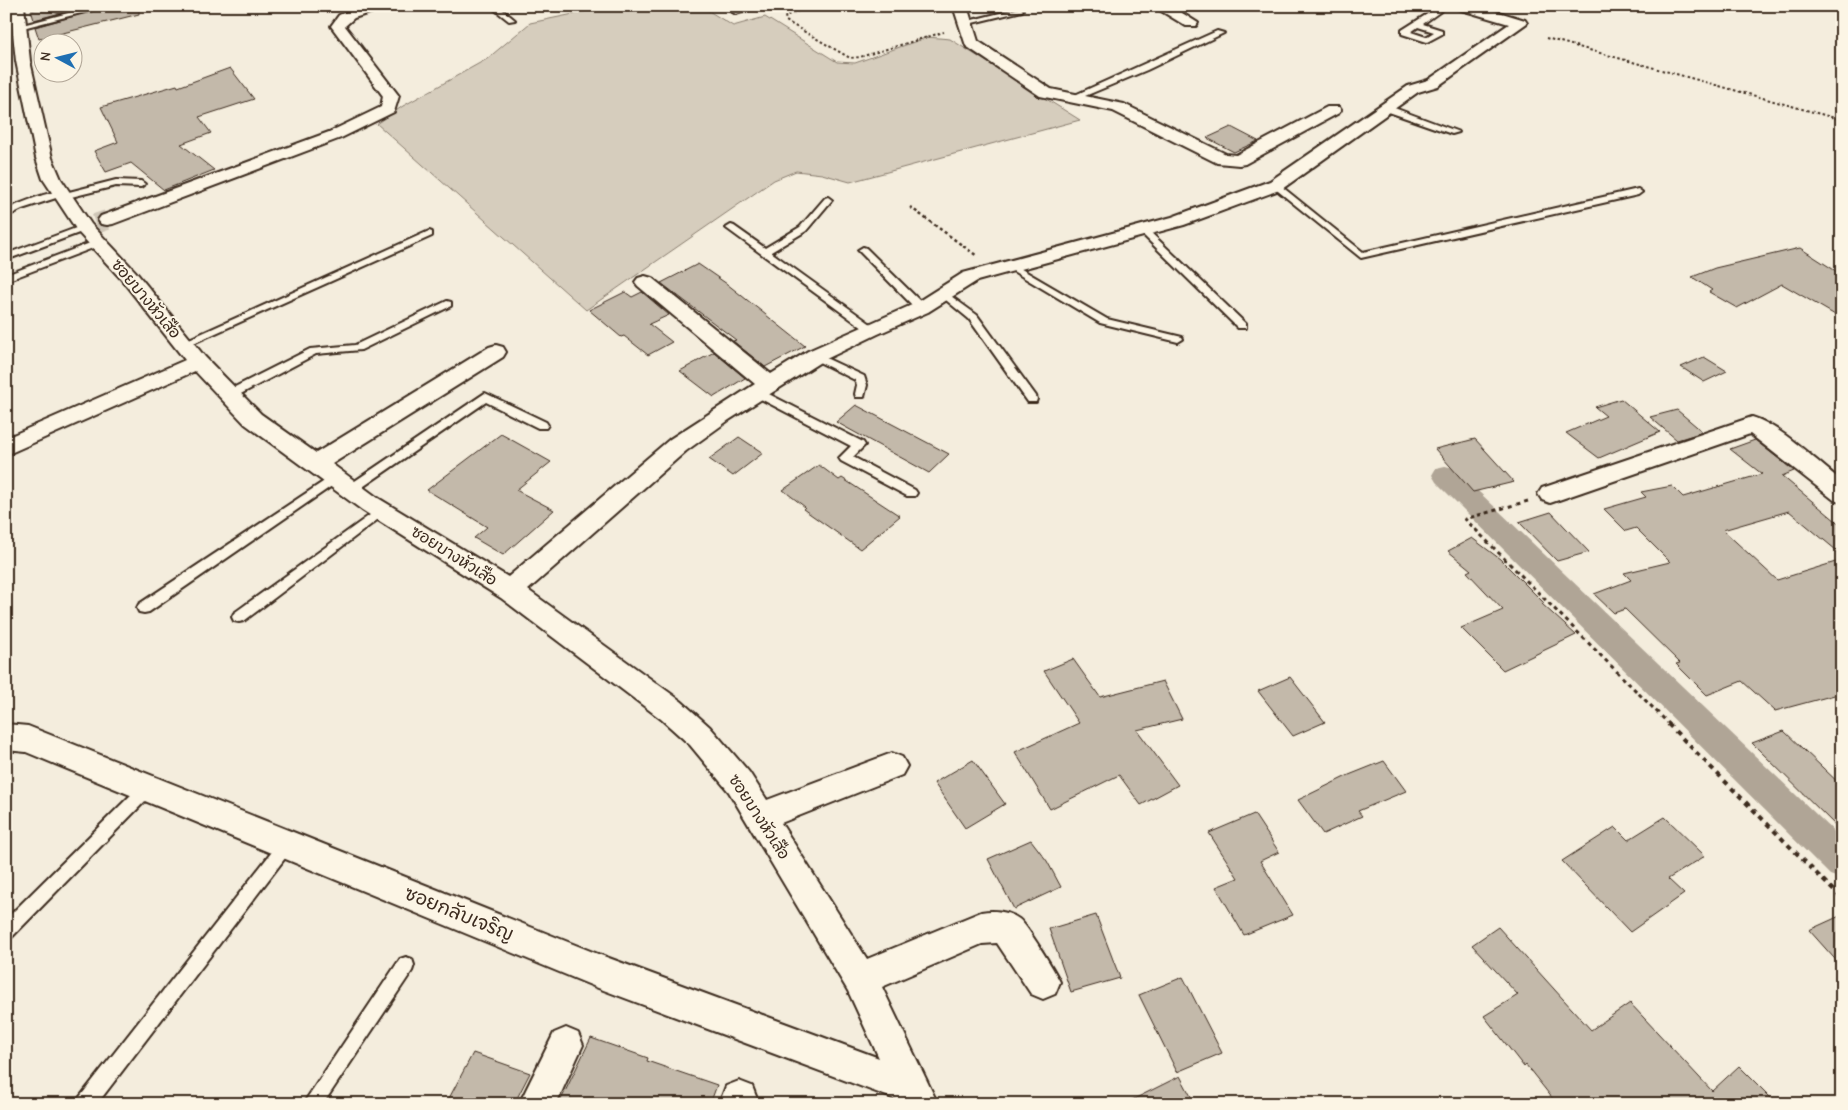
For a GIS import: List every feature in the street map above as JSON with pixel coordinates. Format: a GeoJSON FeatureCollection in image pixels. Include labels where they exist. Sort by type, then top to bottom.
{"type":"FeatureCollection","features":[{"type":"Feature","properties":{"kind":"street"},"geometry":{"type":"LineString","coordinates":[[96,228],[335,135],[388,109],[391,96],[338,26],[345,16],[377,6]]}},
{"type":"Feature","properties":{"kind":"street"},"geometry":{"type":"LineString","coordinates":[[960,6],[971,43],[1046,93],[1118,107],[1230,161],[1246,158],[1333,110]]}},
{"type":"Feature","properties":{"kind":"street"},"geometry":{"type":"LineString","coordinates":[[1160,6],[1191,23]]}},
{"type":"Feature","properties":{"kind":"street"},"geometry":{"type":"LineString","coordinates":[[510,591],[678,445],[815,356],[920,308],[970,277],[1178,221],[1276,185],[1413,89],[1433,83],[1520,23],[1463,6]]}},
{"type":"Feature","properties":{"kind":"street","name":"ซอยบางหัวเสือ"},"geometry":{"type":"LineString","coordinates":[[18,17],[23,61],[44,158],[52,179],[62,194],[96,228],[128,276],[190,353],[253,419],[381,511],[510,591],[671,710],[700,736],[739,782],[860,978],[916,1096]]}},
{"type":"Feature","properties":{"kind":"street"},"geometry":{"type":"LineString","coordinates":[[645,282],[763,388]]}},
{"type":"Feature","properties":{"kind":"street"},"geometry":{"type":"LineString","coordinates":[[333,477],[496,352]]}},
{"type":"Feature","properties":{"kind":"street"},"geometry":{"type":"LineString","coordinates":[[6,447],[190,353]]}},
{"type":"Feature","properties":{"kind":"street"},"geometry":{"type":"LineString","coordinates":[[1540,498],[1752,425],[1768,435],[1842,494]]}},
{"type":"Feature","properties":{"kind":"street","name":"ซอยกลับเจริญ"},"geometry":{"type":"LineString","coordinates":[[6,737],[28,739],[598,971],[916,1096]]}},
{"type":"Feature","properties":{"kind":"street"},"geometry":{"type":"LineString","coordinates":[[760,817],[892,766]]}},
{"type":"Feature","properties":{"kind":"street"},"geometry":{"type":"LineString","coordinates":[[860,978],[981,928],[994,926],[1008,931],[1043,982]]}},
{"type":"Feature","properties":{"kind":"street"},"geometry":{"type":"LineString","coordinates":[[537,1104],[566,1046]]}},
{"type":"Feature","properties":{"kind":"lane"},"geometry":{"type":"LineString","coordinates":[[18,17],[105,6]]}},
{"type":"Feature","properties":{"kind":"lane"},"geometry":{"type":"LineString","coordinates":[[493,6],[511,20]]}},
{"type":"Feature","properties":{"kind":"lane"},"geometry":{"type":"LineString","coordinates":[[1417,24],[1445,6]]}},
{"type":"Feature","properties":{"kind":"lane"},"geometry":{"type":"LineString","coordinates":[[964,23],[1020,10]]}},
{"type":"Feature","properties":{"kind":"lane"},"geometry":{"type":"LineString","coordinates":[[1070,99],[1220,33]]}},
{"type":"Feature","properties":{"kind":"lane"},"geometry":{"type":"LineString","coordinates":[[1386,108],[1455,132]]}},
{"type":"Feature","properties":{"kind":"lane"},"geometry":{"type":"LineString","coordinates":[[6,214],[19,207],[62,194],[116,183],[141,184]]}},
{"type":"Feature","properties":{"kind":"lane"},"geometry":{"type":"LineString","coordinates":[[1276,185],[1360,255],[1638,192]]}},
{"type":"Feature","properties":{"kind":"lane"},"geometry":{"type":"LineString","coordinates":[[765,252],[803,229],[828,200]]}},
{"type":"Feature","properties":{"kind":"lane"},"geometry":{"type":"LineString","coordinates":[[6,205],[19,207]]}},
{"type":"Feature","properties":{"kind":"lane"},"geometry":{"type":"LineString","coordinates":[[6,257],[96,228]]}},
{"type":"Feature","properties":{"kind":"lane"},"geometry":{"type":"LineString","coordinates":[[6,278],[96,228]]}},
{"type":"Feature","properties":{"kind":"lane"},"geometry":{"type":"LineString","coordinates":[[731,228],[871,329]]}},
{"type":"Feature","properties":{"kind":"lane"},"geometry":{"type":"LineString","coordinates":[[1144,230],[1242,326]]}},
{"type":"Feature","properties":{"kind":"lane"},"geometry":{"type":"LineString","coordinates":[[190,353],[429,234]]}},
{"type":"Feature","properties":{"kind":"lane"},"geometry":{"type":"LineString","coordinates":[[863,250],[920,308]]}},
{"type":"Feature","properties":{"kind":"lane"},"geometry":{"type":"LineString","coordinates":[[1003,268],[1104,321],[1178,339]]}},
{"type":"Feature","properties":{"kind":"lane"},"geometry":{"type":"LineString","coordinates":[[944,294],[973,317],[1032,398]]}},
{"type":"Feature","properties":{"kind":"lane"},"geometry":{"type":"LineString","coordinates":[[229,395],[314,351],[357,348],[447,304]]}},
{"type":"Feature","properties":{"kind":"lane"},"geometry":{"type":"LineString","coordinates":[[815,356],[860,378],[862,385],[860,394]]}},
{"type":"Feature","properties":{"kind":"lane"},"geometry":{"type":"LineString","coordinates":[[763,388],[859,446],[845,458],[911,493]]}},
{"type":"Feature","properties":{"kind":"lane"},"geometry":{"type":"LineString","coordinates":[[144,608],[333,477],[485,397],[542,425]]}},
{"type":"Feature","properties":{"kind":"lane"},"geometry":{"type":"LineString","coordinates":[[239,617],[381,511]]}},
{"type":"Feature","properties":{"kind":"lane"},"geometry":{"type":"LineString","coordinates":[[6,931],[148,788]]}},
{"type":"Feature","properties":{"kind":"lane"},"geometry":{"type":"LineString","coordinates":[[85,1104],[287,844]]}},
{"type":"Feature","properties":{"kind":"lane"},"geometry":{"type":"LineString","coordinates":[[312,1104],[406,965]]}},
{"type":"Feature","properties":{"kind":"path"},"geometry":{"type":"LineString","coordinates":[[813,6],[785,16],[786,21],[850,58],[860,57],[944,32]]}},
{"type":"Feature","properties":{"kind":"path"},"geometry":{"type":"LineString","coordinates":[[1546,38],[1842,120]]}},
{"type":"Feature","properties":{"kind":"path"},"geometry":{"type":"LineString","coordinates":[[910,207],[1003,268]]}},
{"type":"Feature","properties":{"kind":"path"},"geometry":{"type":"LineString","coordinates":[[1540,498],[1465,519],[1842,900]]}},
{"type":"Feature","properties":{"kind":"shaded area"},"geometry":{"type":"Polygon","coordinates":[[[593,6],[706,6],[704,8],[733,26],[765,17],[837,62],[855,63],[928,37],[950,39],[1080,120],[850,182],[822,174],[796,171],[774,180],[586,310],[377,124],[403,106],[487,59],[530,23],[593,10],[593,6]]]}},
{"type":"Feature","properties":{"kind":"building"},"geometry":{"type":"Polygon","coordinates":[[[34,6],[87,6],[34,20],[31,10],[35,9],[34,6]]]}},
{"type":"Feature","properties":{"kind":"building"},"geometry":{"type":"Polygon","coordinates":[[[110,6],[139,6],[139,14],[67,32],[37,32],[35,27],[110,6]]]}},
{"type":"Feature","properties":{"kind":"building"},"geometry":{"type":"Polygon","coordinates":[[[230,68],[254,99],[199,117],[211,133],[181,144],[214,170],[164,190],[131,163],[106,172],[94,151],[118,142],[101,107],[177,85],[178,87],[230,68]]]}},
{"type":"Feature","properties":{"kind":"building"},"geometry":{"type":"Polygon","coordinates":[[[1231,127],[1258,141],[1234,152],[1207,138],[1231,127]]]}},
{"type":"Feature","properties":{"kind":"building"},"geometry":{"type":"Polygon","coordinates":[[[1800,248],[1842,275],[1842,319],[1782,284],[1737,308],[1709,292],[1712,290],[1692,277],[1715,268],[1800,248]]]}},
{"type":"Feature","properties":{"kind":"building"},"geometry":{"type":"Polygon","coordinates":[[[698,264],[727,284],[805,346],[765,367],[733,341],[736,340],[661,283],[698,264]]]}},
{"type":"Feature","properties":{"kind":"building"},"geometry":{"type":"Polygon","coordinates":[[[625,292],[632,297],[642,292],[669,315],[649,324],[672,342],[648,355],[624,336],[621,337],[589,310],[625,292]]]}},
{"type":"Feature","properties":{"kind":"building"},"geometry":{"type":"Polygon","coordinates":[[[714,352],[745,378],[714,397],[680,371],[714,352]]]}},
{"type":"Feature","properties":{"kind":"building"},"geometry":{"type":"Polygon","coordinates":[[[1704,357],[1727,371],[1704,382],[1681,367],[1704,357]]]}},
{"type":"Feature","properties":{"kind":"building"},"geometry":{"type":"Polygon","coordinates":[[[1621,399],[1660,432],[1599,458],[1566,433],[1606,416],[1595,407],[1621,399]]]}},
{"type":"Feature","properties":{"kind":"building"},"geometry":{"type":"Polygon","coordinates":[[[856,405],[949,454],[929,473],[836,422],[856,405]]]}},
{"type":"Feature","properties":{"kind":"building"},"geometry":{"type":"Polygon","coordinates":[[[1677,410],[1703,432],[1677,440],[1650,417],[1677,410]]]}},
{"type":"Feature","properties":{"kind":"building"},"geometry":{"type":"Polygon","coordinates":[[[501,434],[551,462],[516,490],[554,510],[503,555],[474,538],[487,527],[427,490],[501,434]]]}},
{"type":"Feature","properties":{"kind":"building"},"geometry":{"type":"Polygon","coordinates":[[[739,437],[763,453],[733,476],[709,459],[739,437]]]}},
{"type":"Feature","properties":{"kind":"building"},"geometry":{"type":"Polygon","coordinates":[[[1475,439],[1514,482],[1473,492],[1435,449],[1475,439]]]}},
{"type":"Feature","properties":{"kind":"building"},"geometry":{"type":"Polygon","coordinates":[[[1755,440],[1794,471],[1782,476],[1842,526],[1842,555],[1789,511],[1723,530],[1777,580],[1842,560],[1842,693],[1775,711],[1742,681],[1707,695],[1676,664],[1680,663],[1625,609],[1614,613],[1594,594],[1631,580],[1624,573],[1670,562],[1636,528],[1626,531],[1604,509],[1646,497],[1641,492],[1672,486],[1683,497],[1762,474],[1730,449],[1755,440]]]}},
{"type":"Feature","properties":{"kind":"building"},"geometry":{"type":"Polygon","coordinates":[[[819,465],[839,480],[842,478],[900,516],[860,549],[803,509],[805,507],[783,490],[819,465]]]}},
{"type":"Feature","properties":{"kind":"building"},"geometry":{"type":"Polygon","coordinates":[[[1551,512],[1589,552],[1557,561],[1519,522],[1551,512]]]}},
{"type":"Feature","properties":{"kind":"building"},"geometry":{"type":"Polygon","coordinates":[[[1472,538],[1500,559],[1544,603],[1542,604],[1576,635],[1503,670],[1461,628],[1503,610],[1467,572],[1471,570],[1448,551],[1472,538]]]}},
{"type":"Feature","properties":{"kind":"building"},"geometry":{"type":"Polygon","coordinates":[[[1073,659],[1100,697],[1163,681],[1182,719],[1137,730],[1178,785],[1141,805],[1119,775],[1050,809],[1015,752],[1079,723],[1044,671],[1073,659]]]}},
{"type":"Feature","properties":{"kind":"building"},"geometry":{"type":"Polygon","coordinates":[[[1290,677],[1325,722],[1293,736],[1258,691],[1290,677]]]}},
{"type":"Feature","properties":{"kind":"building"},"geometry":{"type":"Polygon","coordinates":[[[1784,731],[1842,786],[1842,832],[1752,743],[1784,731]]]}},
{"type":"Feature","properties":{"kind":"building"},"geometry":{"type":"Polygon","coordinates":[[[973,760],[1005,804],[965,828],[934,783],[973,760]]]}},
{"type":"Feature","properties":{"kind":"building"},"geometry":{"type":"Polygon","coordinates":[[[1384,761],[1406,791],[1358,811],[1362,816],[1323,834],[1298,800],[1349,775],[1384,761]]]}},
{"type":"Feature","properties":{"kind":"building"},"geometry":{"type":"Polygon","coordinates":[[[1254,814],[1279,852],[1260,861],[1293,915],[1244,935],[1216,887],[1238,878],[1209,833],[1254,814]]]}},
{"type":"Feature","properties":{"kind":"building"},"geometry":{"type":"Polygon","coordinates":[[[1665,817],[1705,856],[1668,879],[1684,894],[1630,932],[1562,861],[1615,827],[1628,840],[1665,817]]]}},
{"type":"Feature","properties":{"kind":"building"},"geometry":{"type":"Polygon","coordinates":[[[1031,840],[1047,861],[1061,887],[1014,909],[988,859],[1031,840]]]}},
{"type":"Feature","properties":{"kind":"building"},"geometry":{"type":"Polygon","coordinates":[[[1096,915],[1120,978],[1071,992],[1049,929],[1096,915]]]}},
{"type":"Feature","properties":{"kind":"building"},"geometry":{"type":"Polygon","coordinates":[[[1842,915],[1842,967],[1809,930],[1842,915]]]}},
{"type":"Feature","properties":{"kind":"building"},"geometry":{"type":"Polygon","coordinates":[[[1498,927],[1591,1030],[1630,1003],[1712,1091],[1739,1066],[1777,1104],[1557,1104],[1526,1065],[1524,1067],[1484,1016],[1518,995],[1472,945],[1498,927]]]}},
{"type":"Feature","properties":{"kind":"building"},"geometry":{"type":"Polygon","coordinates":[[[1183,977],[1222,1053],[1177,1072],[1139,995],[1183,977]]]}},
{"type":"Feature","properties":{"kind":"building"},"geometry":{"type":"Polygon","coordinates":[[[591,1038],[648,1058],[647,1061],[717,1085],[710,1104],[559,1104],[591,1038]]]}},
{"type":"Feature","properties":{"kind":"building"},"geometry":{"type":"Polygon","coordinates":[[[473,1053],[530,1073],[514,1104],[446,1104],[473,1053]]]}},
{"type":"Feature","properties":{"kind":"building"},"geometry":{"type":"Polygon","coordinates":[[[1180,1076],[1195,1104],[1124,1104],[1180,1076]]]}},
{"type":"Feature","properties":{"kind":"waterway"},"geometry":{"type":"LineString","coordinates":[[1445,475],[1842,863]]}},
{"type":"Feature","properties":{"kind":"tunnel"},"geometry":{"type":"LineString","coordinates":[[95,224],[107,220]]}}]}
